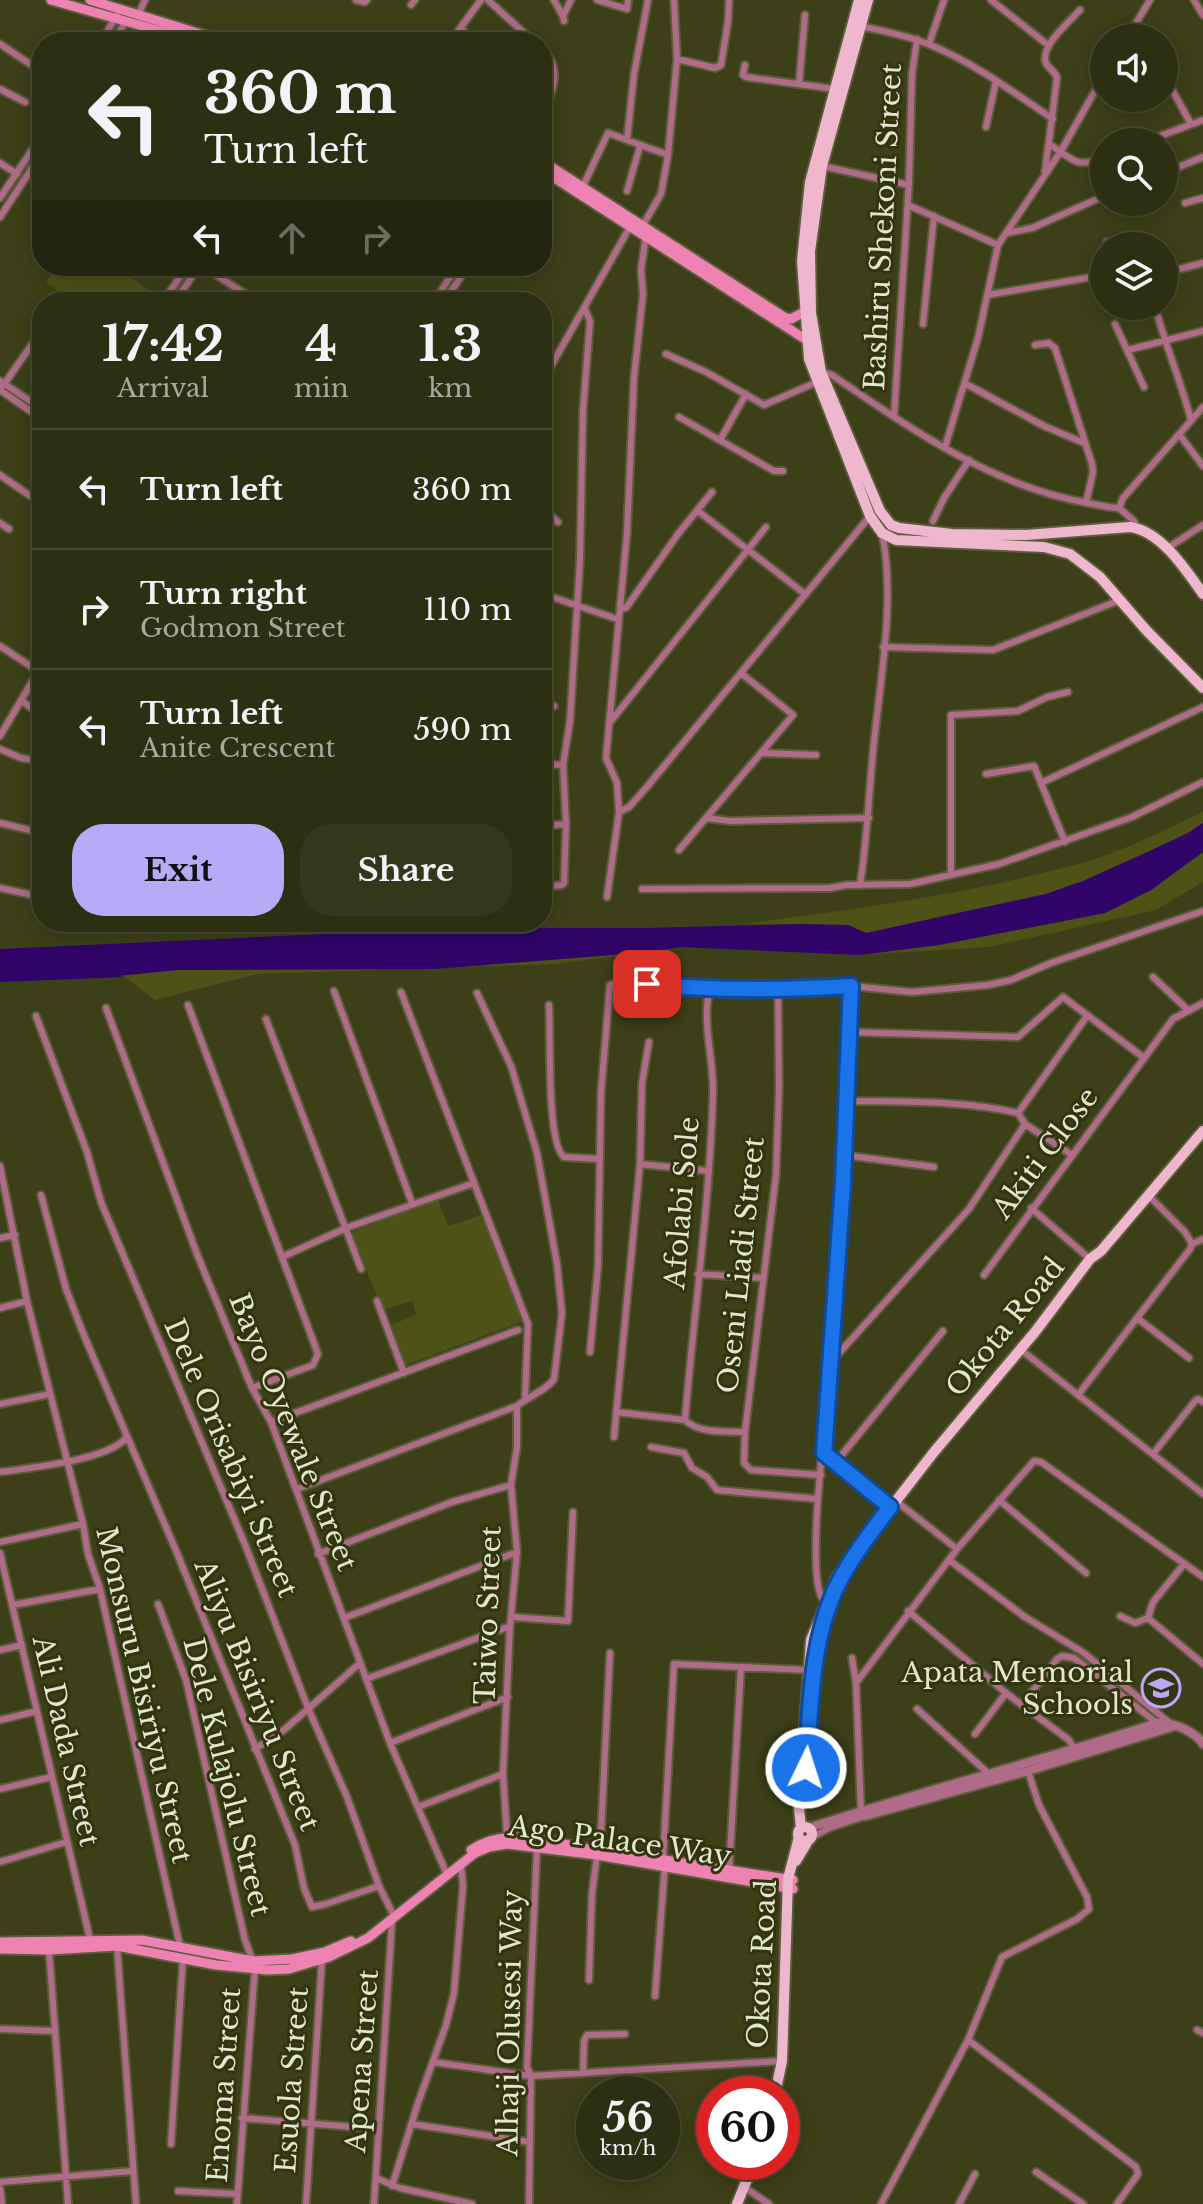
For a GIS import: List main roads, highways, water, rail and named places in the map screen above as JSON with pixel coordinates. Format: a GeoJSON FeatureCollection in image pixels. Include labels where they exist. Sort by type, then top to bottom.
{"type":"FeatureCollection","features":[{"type":"Feature","properties":{"kind":"main road"},"geometry":{"type":"LineString","coordinates":[[51,0],[161,32]]}},
{"type":"Feature","properties":{"kind":"main road"},"geometry":{"type":"LineString","coordinates":[[90,0],[194,32]]}},
{"type":"Feature","properties":{"kind":"main road"},"geometry":{"type":"LineString","coordinates":[[859,0],[808,195],[802,252],[805,339],[870,516],[882,533],[903,542],[1051,548],[1070,554],[1100,577],[1203,688]]}},
{"type":"Feature","properties":{"kind":"main road"},"geometry":{"type":"LineString","coordinates":[[868,0],[822,166],[810,262],[813,335],[819,377],[880,511],[891,525],[909,531],[952,534],[1052,534],[1136,528],[1146,531],[1166,549],[1203,594]]}},
{"type":"Feature","properties":{"kind":"main road"},"geometry":{"type":"LineString","coordinates":[[552,167],[805,339]]}},
{"type":"Feature","properties":{"kind":"main road"},"geometry":{"type":"LineString","coordinates":[[552,176],[784,317],[791,319],[804,312]]}},
{"type":"Feature","properties":{"kind":"main road"},"geometry":{"type":"LineString","coordinates":[[1051,548],[1052,534]]}},
{"type":"Feature","properties":{"kind":"main road"},"geometry":{"type":"LineString","coordinates":[[1090,1259],[1203,1122]]}},
{"type":"Feature","properties":{"kind":"main road","name":"Okota Road"},"geometry":{"type":"LineString","coordinates":[[806,1833],[799,1808],[811,1640],[837,1577],[1035,1332],[1090,1259],[1101,1251],[1203,1131]]}},
{"type":"Feature","properties":{"kind":"main road","name":"Okota Road"},"geometry":{"type":"LineString","coordinates":[[779,2076],[791,1884],[806,1833],[804,1799],[813,1673],[831,1602],[851,1560]]}},
{"type":"Feature","properties":{"kind":"main road","name":"Ago Palace Way"},"geometry":{"type":"LineString","coordinates":[[0,1949],[49,1950],[178,1942],[254,1965],[325,1952],[393,1918],[445,1870],[483,1841],[507,1836],[599,1853],[729,1871],[791,1884]]}},
{"type":"Feature","properties":{"kind":"main road","name":"Ago Palace Way"},"geometry":{"type":"LineString","coordinates":[[0,1942],[90,1939],[145,1945],[216,1965],[289,1969],[322,1959],[368,1938],[461,1864],[489,1847],[507,1844],[599,1853]]}},
{"type":"Feature","properties":{"kind":"main road","name":"Ago Palace Way"},"geometry":{"type":"LineString","coordinates":[[665,1862],[791,1884]]}},
{"type":"Feature","properties":{"kind":"main road","name":"Okota Road"},"geometry":{"type":"LineString","coordinates":[[782,2076],[791,1884]]}},
{"type":"Feature","properties":{"kind":"main road"},"geometry":{"type":"LineString","coordinates":[[735,2204],[744,2180]]}},
{"type":"Feature","properties":{"kind":"main road"},"geometry":{"type":"LineString","coordinates":[[735,2204],[746,2180]]}},
{"type":"Feature","properties":{"kind":"place","name":"Apata Memorial Schools"},"geometry":{"type":"Point","coordinates":[1161,1688]}}]}
